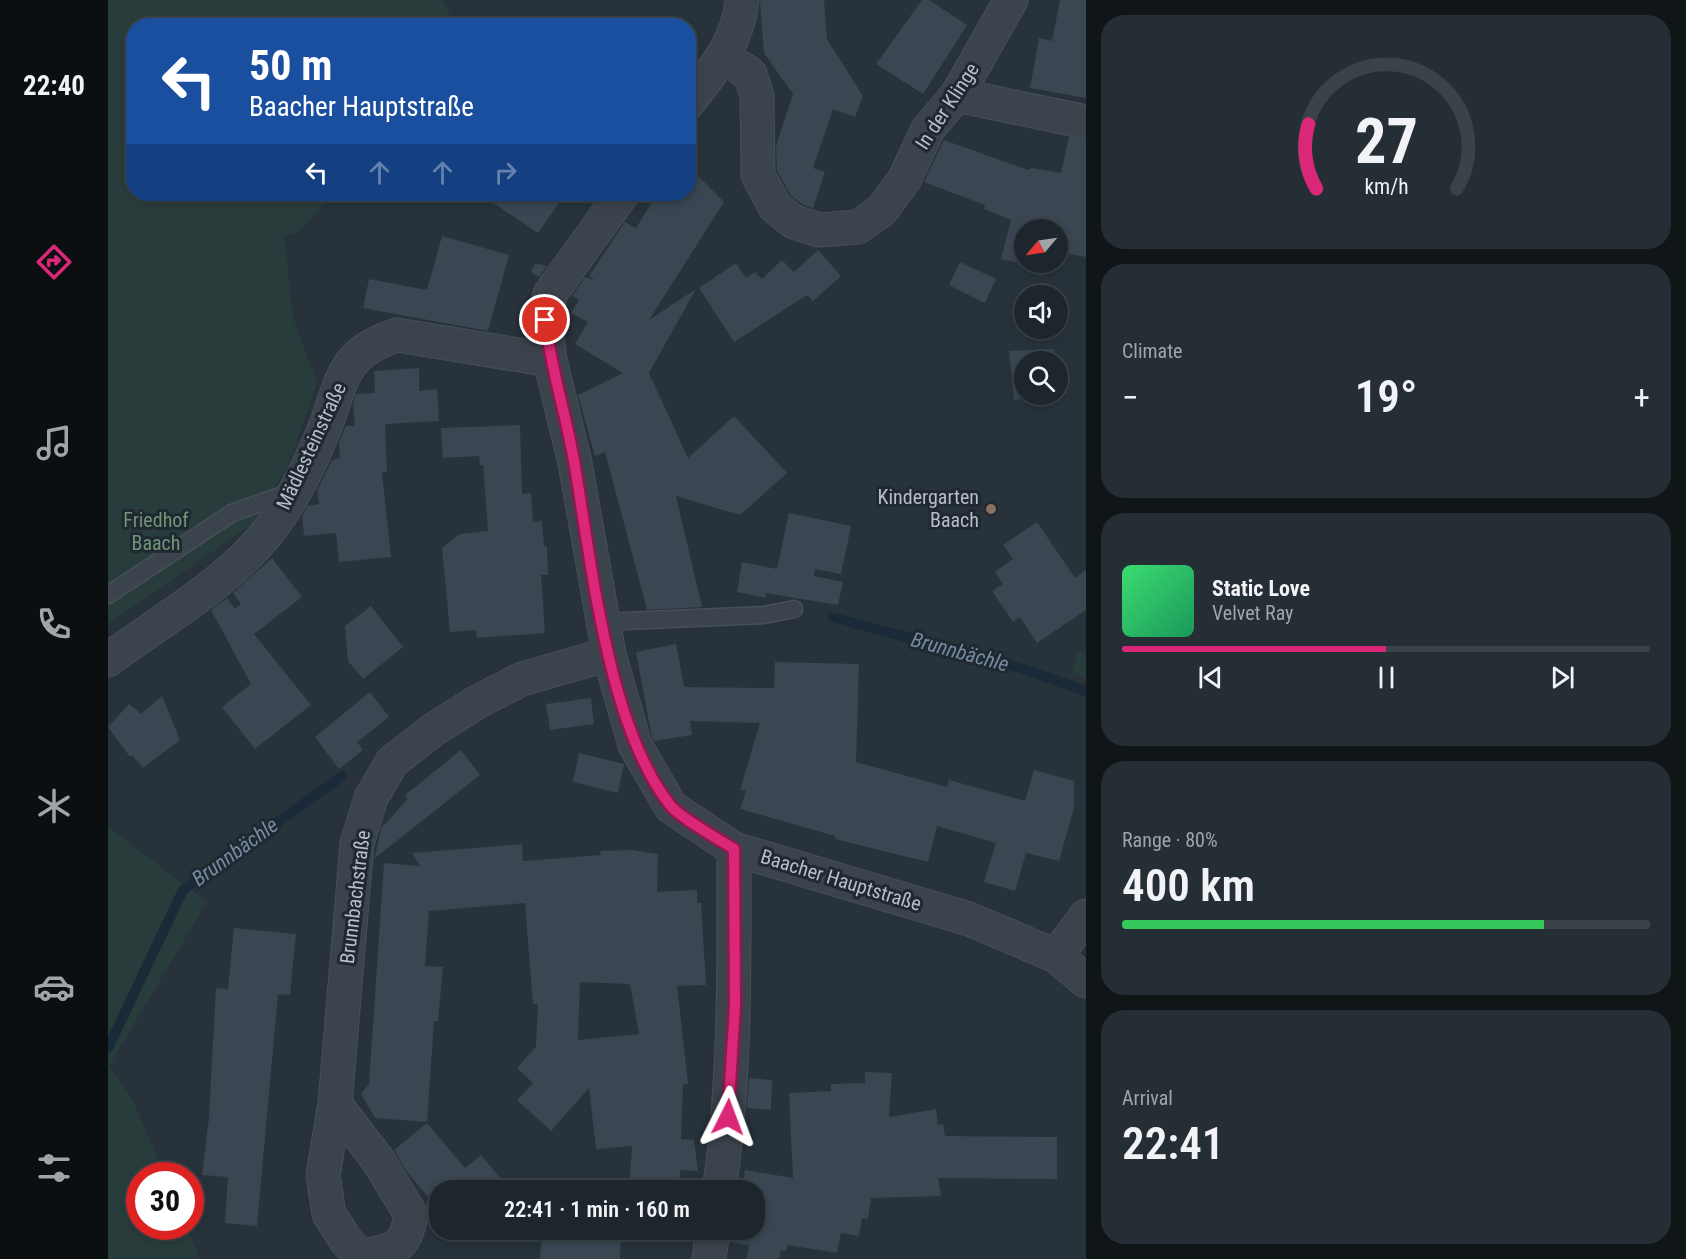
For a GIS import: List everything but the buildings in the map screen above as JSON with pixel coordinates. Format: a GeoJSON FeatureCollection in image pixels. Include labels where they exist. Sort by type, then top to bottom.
{"type":"FeatureCollection","features":[{"type":"Feature","properties":{"kind":"street"},"geometry":{"type":"LineString","coordinates":[[696,93],[724,57],[741,14],[742,0]]}},
{"type":"Feature","properties":{"kind":"street","name":"In der Klinge"},"geometry":{"type":"LineString","coordinates":[[724,57],[750,74],[757,96],[758,175],[775,207],[794,222],[819,230],[858,227],[882,210],[903,180],[928,129],[957,95],[1011,0]]}},
{"type":"Feature","properties":{"kind":"street"},"geometry":{"type":"LineString","coordinates":[[957,95],[1086,122]]}},
{"type":"Feature","properties":{"kind":"street","name":"Baacher Hauptstraße"},"geometry":{"type":"LineString","coordinates":[[617,201],[550,294],[545,320],[550,360],[575,464],[609,654],[635,745],[671,807],[734,849],[969,919],[1056,956],[1086,981]]}},
{"type":"Feature","properties":{"kind":"street","name":"Mädlesteinstraße"},"geometry":{"type":"LineString","coordinates":[[108,660],[208,591],[271,528],[295,490],[327,422],[339,384],[354,361],[373,344],[397,335],[550,360]]}},
{"type":"Feature","properties":{"kind":"street","name":"Brunnbachstraße"},"geometry":{"type":"LineString","coordinates":[[335,1104],[357,843],[371,798],[392,762],[468,708],[522,679],[609,654]]}},
{"type":"Feature","properties":{"kind":"street"},"geometry":{"type":"LineString","coordinates":[[721,1180],[727,1139],[735,1006],[734,849]]}},
{"type":"Feature","properties":{"kind":"street"},"geometry":{"type":"LineString","coordinates":[[1056,956],[1086,916]]}},
{"type":"Feature","properties":{"kind":"street"},"geometry":{"type":"LineString","coordinates":[[709,1259],[712,1240]]}},
{"type":"Feature","properties":{"kind":"lane"},"geometry":{"type":"LineString","coordinates":[[108,595],[232,513],[295,490]]}},
{"type":"Feature","properties":{"kind":"lane"},"geometry":{"type":"LineString","coordinates":[[603,622],[764,615],[794,609]]}},
{"type":"Feature","properties":{"kind":"green space","name":"Friedhof Baach"},"geometry":{"type":"Polygon","coordinates":[[[108,0],[443,0],[452,18],[126,18],[126,201],[327,201],[297,234],[284,235],[293,317],[317,383],[289,463],[254,523],[108,624],[108,0]]]}},
{"type":"Feature","properties":{"kind":"green space"},"geometry":{"type":"Polygon","coordinates":[[[1086,651],[1086,679],[1072,674],[1077,653],[1086,651]]]}},
{"type":"Feature","properties":{"kind":"green space"},"geometry":{"type":"Polygon","coordinates":[[[108,827],[207,902],[109,1066],[132,1099],[159,1162],[126,1162],[126,1240],[192,1240],[200,1259],[108,1259],[108,827]]]}},
{"type":"Feature","properties":{"kind":"waterway","name":"Brunnbächle"},"geometry":{"type":"LineString","coordinates":[[832,617],[1020,668],[1086,691]]}},
{"type":"Feature","properties":{"kind":"waterway","name":"Brunnbächle"},"geometry":{"type":"LineString","coordinates":[[108,1048],[183,890],[342,776]]}},
{"type":"Feature","properties":{"kind":"place","name":"Kindergarten Baach"},"geometry":{"type":"Point","coordinates":[991,509]}},
{"type":"Feature","properties":{"kind":"route"},"geometry":{"type":"LineString","coordinates":[[545,320],[550,360],[575,464],[609,654],[635,745],[671,807],[734,849],[735,1006],[728,1117]]}}]}
